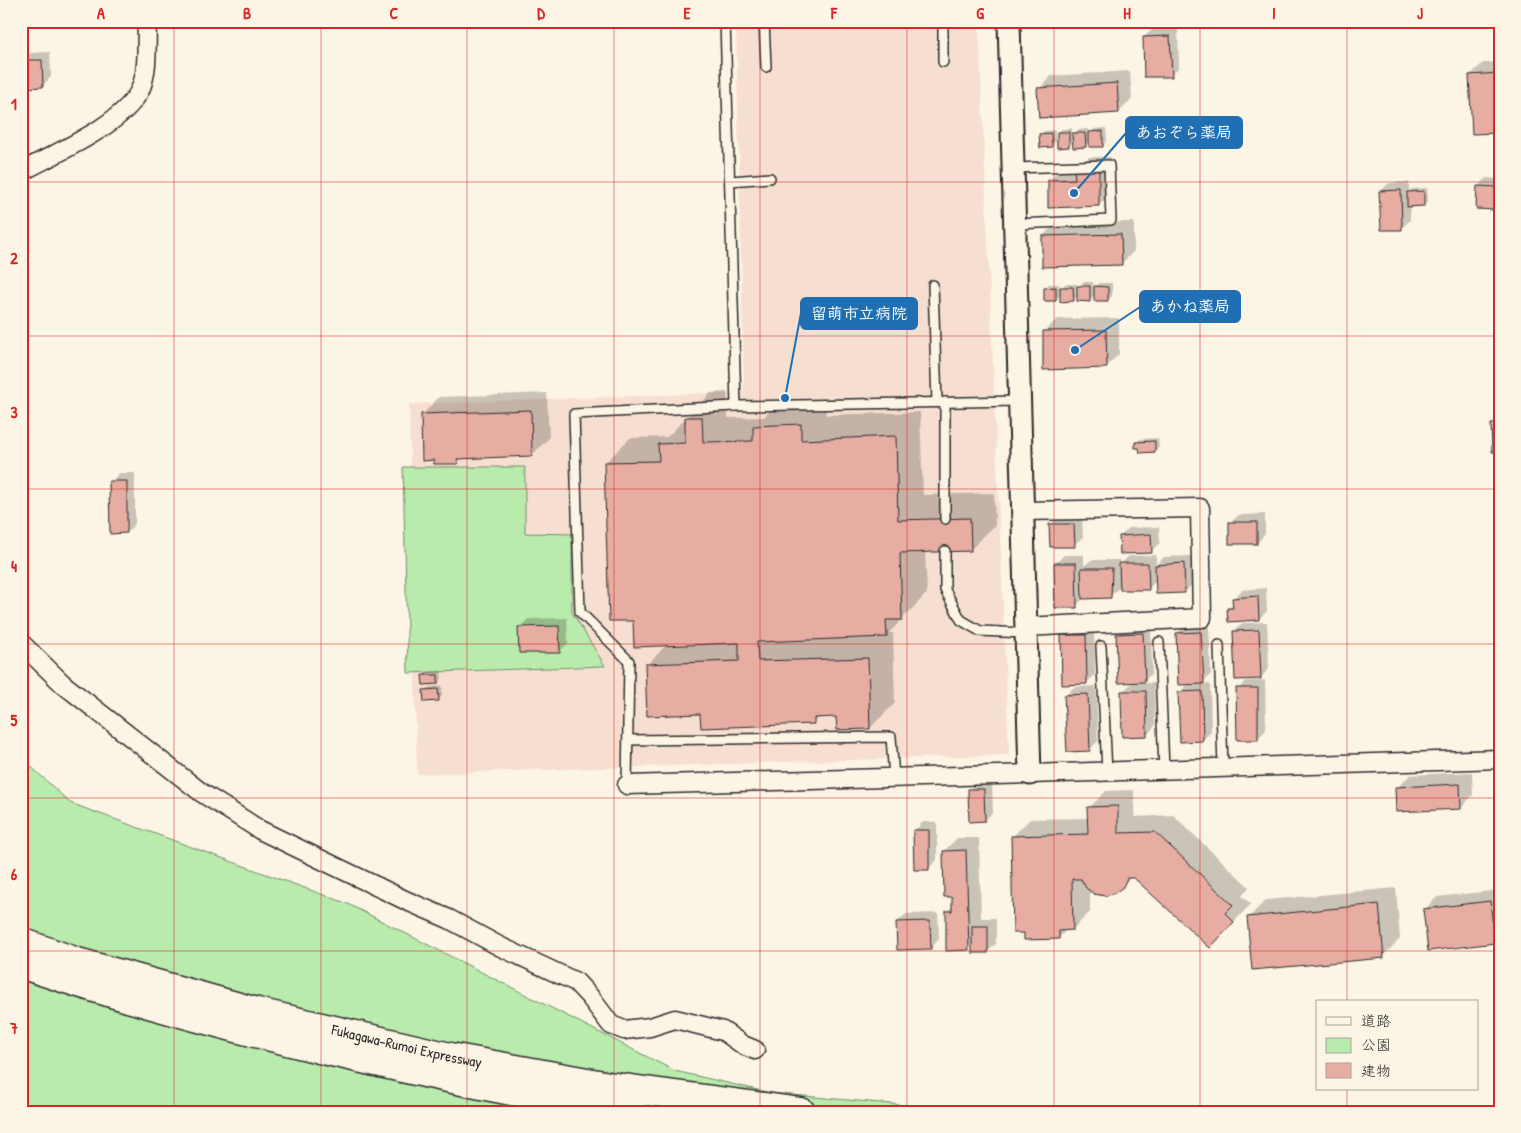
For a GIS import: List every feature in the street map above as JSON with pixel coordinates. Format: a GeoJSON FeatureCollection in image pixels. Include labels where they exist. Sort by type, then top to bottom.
{"type":"FeatureCollection","features":[{"type":"Feature","properties":{"kind":"highway","name":"Fukagawa-Rumoi Expressway"},"geometry":{"type":"LineString","coordinates":[[21,942],[76,962],[257,1012],[450,1058],[609,1086],[801,1112]]}},
{"type":"Feature","properties":{"kind":"highway","name":"Fukagawa-Rumoi Expressway"},"geometry":{"type":"LineString","coordinates":[[21,964],[225,1026],[438,1077],[634,1112]]}},
{"type":"Feature","properties":{"kind":"street"},"geometry":{"type":"LineString","coordinates":[[21,172],[96,132],[126,108],[140,90],[145,69],[147,21]]}},
{"type":"Feature","properties":{"kind":"street"},"geometry":{"type":"LineString","coordinates":[[1008,21],[1030,774]]}},
{"type":"Feature","properties":{"kind":"street"},"geometry":{"type":"LineString","coordinates":[[1022,511],[1200,508],[1202,618],[1026,630]]}},
{"type":"Feature","properties":{"kind":"street"},"geometry":{"type":"LineString","coordinates":[[21,644],[64,684],[202,793],[260,830],[407,901],[449,919],[499,946],[576,982],[611,1025],[624,1030],[650,1027],[675,1019],[723,1031],[743,1045],[755,1050]]}},
{"type":"Feature","properties":{"kind":"street"},"geometry":{"type":"LineString","coordinates":[[627,785],[1500,759]]}},
{"type":"Feature","properties":{"kind":"lane"},"geometry":{"type":"LineString","coordinates":[[725,21],[736,406]]}},
{"type":"Feature","properties":{"kind":"lane"},"geometry":{"type":"LineString","coordinates":[[764,21],[766,67]]}},
{"type":"Feature","properties":{"kind":"lane"},"geometry":{"type":"LineString","coordinates":[[942,21],[943,62]]}},
{"type":"Feature","properties":{"kind":"lane"},"geometry":{"type":"LineString","coordinates":[[1013,168],[1108,165],[1110,211],[1110,220],[1014,224]]}},
{"type":"Feature","properties":{"kind":"lane"},"geometry":{"type":"LineString","coordinates":[[730,181],[770,178]]}},
{"type":"Feature","properties":{"kind":"lane"},"geometry":{"type":"LineString","coordinates":[[933,285],[941,402],[945,518]]}},
{"type":"Feature","properties":{"kind":"lane"},"geometry":{"type":"LineString","coordinates":[[627,785],[629,661],[580,612],[574,414],[736,406],[1019,401]]}},
{"type":"Feature","properties":{"kind":"lane"},"geometry":{"type":"LineString","coordinates":[[945,551],[945,590],[961,620],[980,631],[1026,630]]}},
{"type":"Feature","properties":{"kind":"lane"},"geometry":{"type":"LineString","coordinates":[[1159,642],[1164,770]]}},
{"type":"Feature","properties":{"kind":"lane"},"geometry":{"type":"LineString","coordinates":[[1219,645],[1223,768]]}},
{"type":"Feature","properties":{"kind":"lane"},"geometry":{"type":"LineString","coordinates":[[1101,646],[1106,772]]}},
{"type":"Feature","properties":{"kind":"lane"},"geometry":{"type":"LineString","coordinates":[[628,740],[891,737],[894,778]]}},
{"type":"Feature","properties":{"kind":"shaded area"},"geometry":{"type":"Polygon","coordinates":[[[736,24],[979,24],[1009,755],[417,774],[409,404],[744,392],[736,24]]]}},
{"type":"Feature","properties":{"kind":"green space"},"geometry":{"type":"Polygon","coordinates":[[[403,467],[525,467],[525,533],[572,534],[572,612],[605,666],[408,673],[403,467]]]}},
{"type":"Feature","properties":{"kind":"green space"},"geometry":{"type":"Polygon","coordinates":[[[21,757],[70,803],[346,903],[675,1071],[771,1093],[925,1107],[929,1112],[21,1112],[21,757]]]}},
{"type":"Feature","properties":{"kind":"building"},"geometry":{"type":"Polygon","coordinates":[[[1170,36],[1172,77],[1144,77],[1143,37],[1170,36]]]}},
{"type":"Feature","properties":{"kind":"building"},"geometry":{"type":"Polygon","coordinates":[[[21,60],[42,60],[43,87],[21,88],[21,60]]]}},
{"type":"Feature","properties":{"kind":"building"},"geometry":{"type":"Polygon","coordinates":[[[1500,73],[1500,133],[1472,134],[1469,75],[1500,73]]]}},
{"type":"Feature","properties":{"kind":"building"},"geometry":{"type":"Polygon","coordinates":[[[1117,83],[1119,113],[1039,118],[1037,88],[1117,83]]]}},
{"type":"Feature","properties":{"kind":"building"},"geometry":{"type":"Polygon","coordinates":[[[1103,131],[1103,147],[1089,147],[1089,132],[1103,131]]]}},
{"type":"Feature","properties":{"kind":"building"},"geometry":{"type":"Polygon","coordinates":[[[1057,132],[1069,132],[1069,147],[1057,148],[1057,132]]]}},
{"type":"Feature","properties":{"kind":"building"},"geometry":{"type":"Polygon","coordinates":[[[1051,133],[1052,147],[1040,148],[1039,134],[1051,133]]]}},
{"type":"Feature","properties":{"kind":"building"},"geometry":{"type":"Polygon","coordinates":[[[1072,133],[1085,133],[1086,147],[1073,148],[1072,133]]]}},
{"type":"Feature","properties":{"kind":"building"},"geometry":{"type":"Polygon","coordinates":[[[1099,169],[1099,206],[1048,208],[1048,180],[1075,179],[1074,170],[1099,169]]]}},
{"type":"Feature","properties":{"kind":"building"},"geometry":{"type":"Polygon","coordinates":[[[1477,186],[1497,187],[1495,210],[1476,209],[1477,186]]]}},
{"type":"Feature","properties":{"kind":"building"},"geometry":{"type":"Polygon","coordinates":[[[1401,190],[1402,230],[1381,230],[1379,191],[1401,190]]]}},
{"type":"Feature","properties":{"kind":"building"},"geometry":{"type":"Polygon","coordinates":[[[1424,191],[1424,206],[1407,207],[1407,192],[1424,191]]]}},
{"type":"Feature","properties":{"kind":"building"},"geometry":{"type":"Polygon","coordinates":[[[1121,234],[1122,265],[1042,267],[1042,236],[1121,234]]]}},
{"type":"Feature","properties":{"kind":"building"},"geometry":{"type":"Polygon","coordinates":[[[1077,286],[1090,286],[1090,302],[1077,301],[1077,286]]]}},
{"type":"Feature","properties":{"kind":"building"},"geometry":{"type":"Polygon","coordinates":[[[1094,286],[1108,287],[1108,301],[1094,301],[1094,286]]]}},
{"type":"Feature","properties":{"kind":"building"},"geometry":{"type":"Polygon","coordinates":[[[1056,287],[1056,301],[1044,301],[1044,288],[1056,287]]]}},
{"type":"Feature","properties":{"kind":"building"},"geometry":{"type":"Polygon","coordinates":[[[1060,287],[1073,287],[1074,301],[1060,302],[1060,287]]]}},
{"type":"Feature","properties":{"kind":"building"},"geometry":{"type":"Polygon","coordinates":[[[1106,330],[1107,368],[1043,370],[1043,331],[1106,330]]]}},
{"type":"Feature","properties":{"kind":"building"},"geometry":{"type":"Polygon","coordinates":[[[531,410],[532,456],[457,459],[458,464],[434,464],[434,460],[422,461],[421,414],[531,410]]]}},
{"type":"Feature","properties":{"kind":"building"},"geometry":{"type":"Polygon","coordinates":[[[685,417],[702,417],[703,442],[753,441],[753,426],[801,424],[801,440],[896,436],[898,520],[970,518],[971,551],[900,553],[902,620],[886,620],[887,637],[757,642],[758,661],[868,658],[870,729],[837,730],[836,717],[814,718],[814,724],[701,728],[700,714],[647,716],[645,664],[739,661],[739,643],[634,647],[633,621],[609,621],[604,462],[659,461],[658,444],[685,443],[685,417]]]}},
{"type":"Feature","properties":{"kind":"building"},"geometry":{"type":"Polygon","coordinates":[[[1491,424],[1500,424],[1500,452],[1492,452],[1491,424]]]}},
{"type":"Feature","properties":{"kind":"building"},"geometry":{"type":"Polygon","coordinates":[[[1155,441],[1155,452],[1140,453],[1139,448],[1135,448],[1135,442],[1155,441]]]}},
{"type":"Feature","properties":{"kind":"building"},"geometry":{"type":"Polygon","coordinates":[[[109,481],[127,481],[127,533],[110,534],[109,481]]]}},
{"type":"Feature","properties":{"kind":"building"},"geometry":{"type":"Polygon","coordinates":[[[1229,522],[1257,522],[1257,544],[1229,544],[1229,522]]]}},
{"type":"Feature","properties":{"kind":"building"},"geometry":{"type":"Polygon","coordinates":[[[1049,524],[1074,524],[1075,547],[1050,547],[1049,524]]]}},
{"type":"Feature","properties":{"kind":"building"},"geometry":{"type":"Polygon","coordinates":[[[1151,534],[1152,553],[1120,554],[1119,536],[1151,534]]]}},
{"type":"Feature","properties":{"kind":"building"},"geometry":{"type":"Polygon","coordinates":[[[1054,563],[1076,563],[1077,608],[1055,608],[1054,563]]]}},
{"type":"Feature","properties":{"kind":"building"},"geometry":{"type":"Polygon","coordinates":[[[1119,563],[1148,563],[1149,590],[1120,590],[1119,563]]]}},
{"type":"Feature","properties":{"kind":"building"},"geometry":{"type":"Polygon","coordinates":[[[1184,563],[1185,593],[1156,594],[1155,565],[1184,563]]]}},
{"type":"Feature","properties":{"kind":"building"},"geometry":{"type":"Polygon","coordinates":[[[1081,568],[1112,568],[1111,598],[1082,599],[1081,568]]]}},
{"type":"Feature","properties":{"kind":"building"},"geometry":{"type":"Polygon","coordinates":[[[1258,596],[1259,620],[1228,622],[1227,608],[1233,608],[1232,598],[1258,596]]]}},
{"type":"Feature","properties":{"kind":"building"},"geometry":{"type":"Polygon","coordinates":[[[559,626],[560,653],[519,653],[518,627],[559,626]]]}},
{"type":"Feature","properties":{"kind":"building"},"geometry":{"type":"Polygon","coordinates":[[[1259,630],[1261,679],[1235,680],[1233,631],[1259,630]]]}},
{"type":"Feature","properties":{"kind":"building"},"geometry":{"type":"Polygon","coordinates":[[[1201,632],[1204,684],[1178,685],[1176,633],[1201,632]]]}},
{"type":"Feature","properties":{"kind":"building"},"geometry":{"type":"Polygon","coordinates":[[[1143,633],[1145,682],[1118,683],[1116,634],[1143,633]]]}},
{"type":"Feature","properties":{"kind":"building"},"geometry":{"type":"Polygon","coordinates":[[[1061,635],[1086,635],[1087,684],[1062,685],[1061,635]]]}},
{"type":"Feature","properties":{"kind":"building"},"geometry":{"type":"Polygon","coordinates":[[[422,675],[438,675],[438,684],[423,685],[422,675]]]}},
{"type":"Feature","properties":{"kind":"building"},"geometry":{"type":"Polygon","coordinates":[[[1236,688],[1258,688],[1258,740],[1237,740],[1236,688]]]}},
{"type":"Feature","properties":{"kind":"building"},"geometry":{"type":"Polygon","coordinates":[[[438,689],[439,701],[424,702],[423,690],[438,689]]]}},
{"type":"Feature","properties":{"kind":"building"},"geometry":{"type":"Polygon","coordinates":[[[1121,691],[1146,691],[1147,736],[1122,737],[1121,691]]]}},
{"type":"Feature","properties":{"kind":"building"},"geometry":{"type":"Polygon","coordinates":[[[1202,691],[1203,741],[1180,742],[1178,692],[1202,691]]]}},
{"type":"Feature","properties":{"kind":"building"},"geometry":{"type":"Polygon","coordinates":[[[1088,694],[1090,751],[1067,752],[1064,695],[1088,694]]]}},
{"type":"Feature","properties":{"kind":"building"},"geometry":{"type":"Polygon","coordinates":[[[1460,784],[1461,809],[1396,812],[1395,787],[1460,784]]]}},
{"type":"Feature","properties":{"kind":"building"},"geometry":{"type":"Polygon","coordinates":[[[1496,784],[1500,784],[1500,808],[1497,808],[1496,784]]]}},
{"type":"Feature","properties":{"kind":"building"},"geometry":{"type":"Polygon","coordinates":[[[968,789],[984,789],[985,821],[969,822],[968,789]]]}},
{"type":"Feature","properties":{"kind":"building"},"geometry":{"type":"Polygon","coordinates":[[[1118,806],[1118,833],[1155,832],[1233,905],[1225,913],[1234,922],[1210,948],[1134,878],[1127,878],[1123,887],[1115,893],[1105,896],[1094,894],[1086,888],[1081,879],[1072,879],[1073,930],[1059,931],[1059,939],[1024,940],[1024,933],[1013,933],[1011,836],[1088,834],[1087,807],[1118,806]]]}},
{"type":"Feature","properties":{"kind":"building"},"geometry":{"type":"Polygon","coordinates":[[[913,830],[929,830],[929,870],[914,870],[913,830]]]}},
{"type":"Feature","properties":{"kind":"building"},"geometry":{"type":"Polygon","coordinates":[[[966,850],[969,950],[946,951],[946,911],[952,911],[952,897],[944,897],[943,851],[966,850]]]}},
{"type":"Feature","properties":{"kind":"building"},"geometry":{"type":"Polygon","coordinates":[[[1490,901],[1495,943],[1428,951],[1423,909],[1490,901]]]}},
{"type":"Feature","properties":{"kind":"building"},"geometry":{"type":"Polygon","coordinates":[[[1379,904],[1384,958],[1252,970],[1247,917],[1379,904]]]}},
{"type":"Feature","properties":{"kind":"building"},"geometry":{"type":"Polygon","coordinates":[[[930,921],[931,949],[897,950],[896,922],[930,921]]]}},
{"type":"Feature","properties":{"kind":"building"},"geometry":{"type":"Polygon","coordinates":[[[972,926],[988,926],[988,953],[972,953],[972,926]]]}},
{"type":"Feature","properties":{"kind":"place","name":"あおぞら薬局"},"geometry":{"type":"Point","coordinates":[1074,193]}},
{"type":"Feature","properties":{"kind":"place","name":"あかね薬局"},"geometry":{"type":"Point","coordinates":[1075,350]}},
{"type":"Feature","properties":{"kind":"place","name":"留萌市立病院"},"geometry":{"type":"Point","coordinates":[785,398]}}]}
